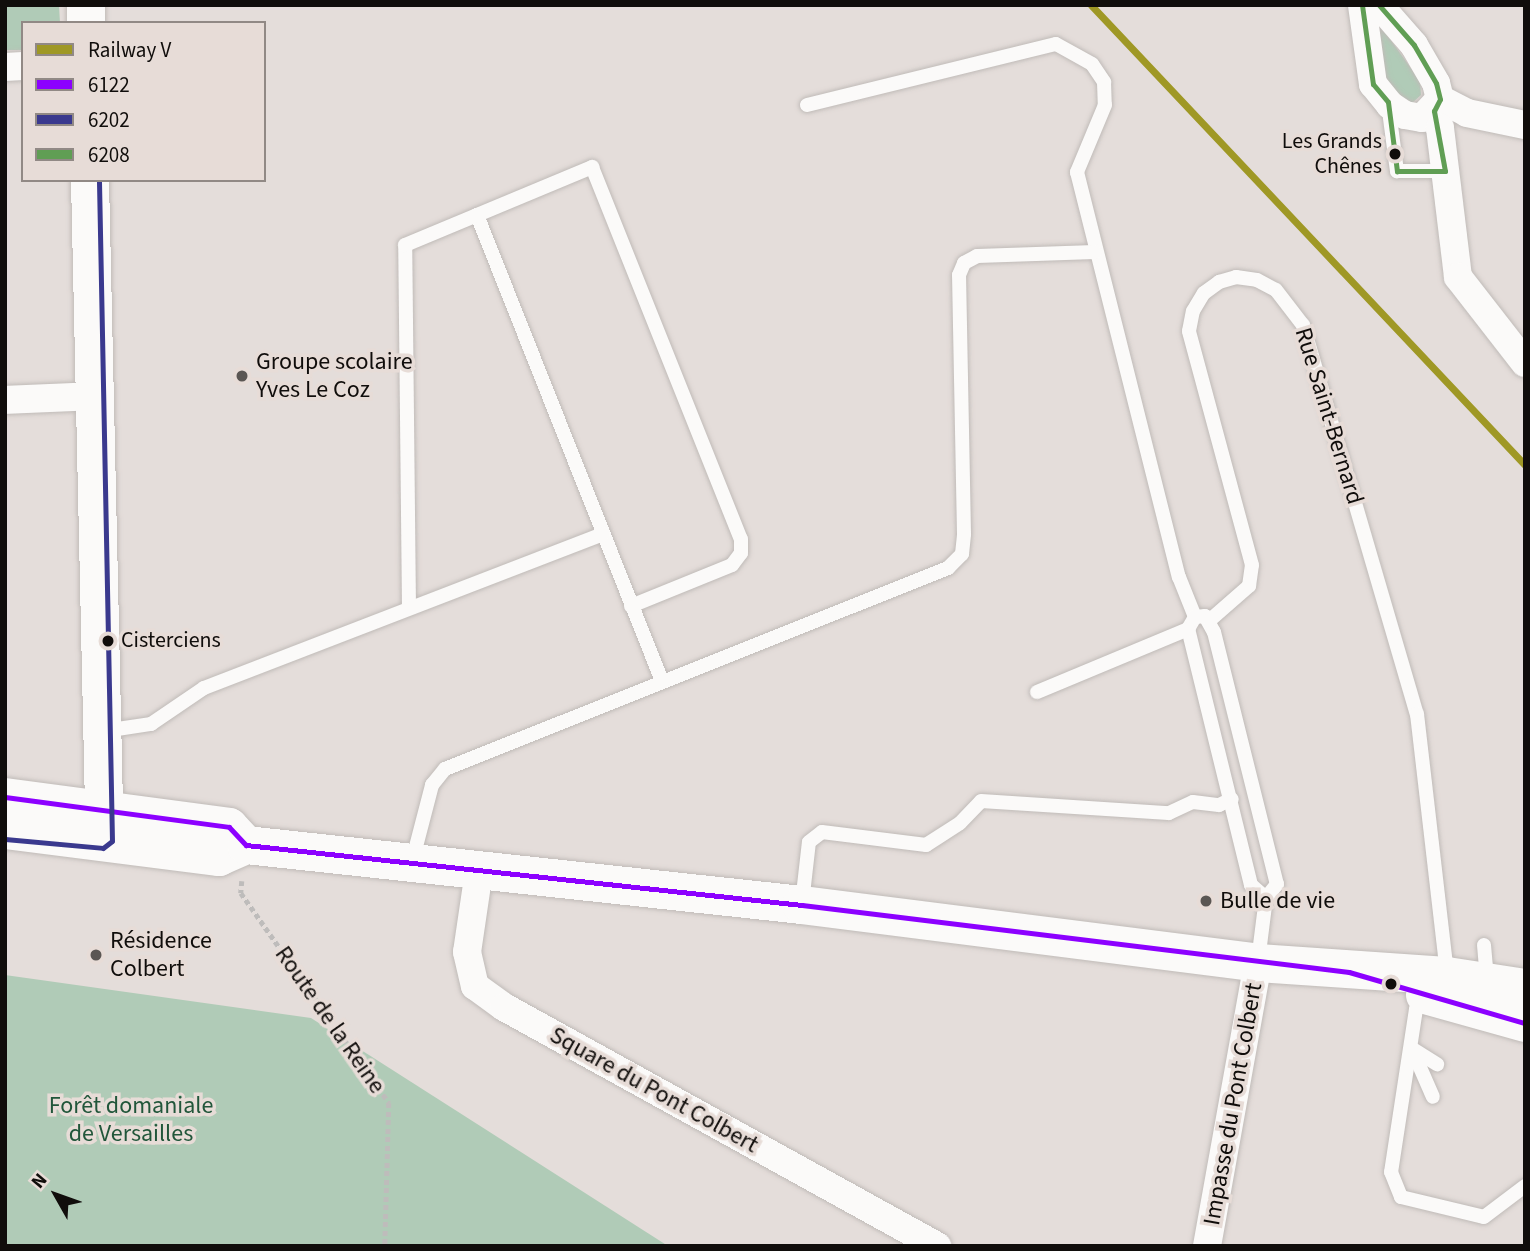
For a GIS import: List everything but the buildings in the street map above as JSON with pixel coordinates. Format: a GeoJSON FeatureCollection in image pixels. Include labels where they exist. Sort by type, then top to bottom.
{"type":"FeatureCollection","features":[{"type":"Feature","properties":{"kind":"main road"},"geometry":{"type":"LineString","coordinates":[[90,182],[104,824]]}},
{"type":"Feature","properties":{"kind":"main road"},"geometry":{"type":"LineString","coordinates":[[5,797],[219,857],[246,845],[802,905],[1258,963],[1349,972],[1435,985],[1487,982],[1525,990]]}},
{"type":"Feature","properties":{"kind":"main road"},"geometry":{"type":"LineString","coordinates":[[5,830],[104,824]]}},
{"type":"Feature","properties":{"kind":"main road"},"geometry":{"type":"LineString","coordinates":[[1435,985],[1525,1023]]}},
{"type":"Feature","properties":{"kind":"street"},"geometry":{"type":"LineString","coordinates":[[1362,5],[1373,85],[1388,102],[1414,116],[1422,118],[1437,105]]}},
{"type":"Feature","properties":{"kind":"street"},"geometry":{"type":"LineString","coordinates":[[1379,5],[1427,65],[1437,105],[1458,277],[1525,363]]}},
{"type":"Feature","properties":{"kind":"street"},"geometry":{"type":"LineString","coordinates":[[1437,105],[1525,125]]}},
{"type":"Feature","properties":{"kind":"street"},"geometry":{"type":"LineString","coordinates":[[5,400],[95,396]]}},
{"type":"Feature","properties":{"kind":"street","name":"Square du Pont Colbert"},"geometry":{"type":"LineString","coordinates":[[480,872],[467,952],[475,986],[505,1007],[937,1246]]}},
{"type":"Feature","properties":{"kind":"street","name":"Impasse du Pont Colbert"},"geometry":{"type":"LineString","coordinates":[[1207,1246],[1258,963]]}},
{"type":"Feature","properties":{"kind":"lane"},"geometry":{"type":"LineString","coordinates":[[807,105],[1056,44],[1075,51],[1092,64],[1104,82],[1105,105],[1099,128],[1082,155],[1077,172],[1095,252],[1192,623],[1251,885],[1266,898]]}},
{"type":"Feature","properties":{"kind":"lane"},"geometry":{"type":"LineString","coordinates":[[1388,102],[1397,171],[1445,171]]}},
{"type":"Feature","properties":{"kind":"lane"},"geometry":{"type":"LineString","coordinates":[[409,608],[405,245],[592,167],[741,539],[741,553],[732,565],[631,606]]}},
{"type":"Feature","properties":{"kind":"lane"},"geometry":{"type":"LineString","coordinates":[[477,215],[662,681]]}},
{"type":"Feature","properties":{"kind":"lane"},"geometry":{"type":"LineString","coordinates":[[412,865],[432,785],[445,769],[948,568],[962,554],[959,275],[964,263],[977,256],[1095,252]]}},
{"type":"Feature","properties":{"kind":"lane","name":"Rue Saint-Bernard"},"geometry":{"type":"LineString","coordinates":[[1210,620],[1249,586],[1252,565],[1189,331],[1192,311],[1204,293],[1236,277],[1257,280],[1276,290],[1303,325],[1417,714],[1435,985],[1411,1048],[1391,1172],[1401,1198],[1484,1217],[1525,1186]]}},
{"type":"Feature","properties":{"kind":"lane"},"geometry":{"type":"LineString","coordinates":[[103,731],[152,724],[204,688],[603,534]]}},
{"type":"Feature","properties":{"kind":"lane"},"geometry":{"type":"LineString","coordinates":[[1037,692],[1192,623],[1210,620],[1277,884],[1266,898],[1258,963]]}},
{"type":"Feature","properties":{"kind":"lane"},"geometry":{"type":"LineString","coordinates":[[802,905],[809,842],[822,832],[926,845],[960,823],[981,801],[1169,814],[1194,802],[1219,805],[1231,799]]}},
{"type":"Feature","properties":{"kind":"lane"},"geometry":{"type":"LineString","coordinates":[[1484,944],[1487,982]]}},
{"type":"Feature","properties":{"kind":"lane"},"geometry":{"type":"LineString","coordinates":[[1435,985],[1507,996],[1525,990]]}},
{"type":"Feature","properties":{"kind":"lane"},"geometry":{"type":"LineString","coordinates":[[1411,1048],[1436,1071]]}},
{"type":"Feature","properties":{"kind":"lane"},"geometry":{"type":"LineString","coordinates":[[1411,1048],[1433,1097]]}},
{"type":"Feature","properties":{"kind":"path","name":"Route de la Reine"},"geometry":{"type":"LineString","coordinates":[[246,845],[241,893],[390,1103],[385,1246]]}},
{"type":"Feature","properties":{"kind":"green space"},"geometry":{"type":"Polygon","coordinates":[[[59,5],[60,21],[21,21],[21,50],[5,50],[5,7],[59,5]]]}},
{"type":"Feature","properties":{"kind":"green space"},"geometry":{"type":"Polygon","coordinates":[[[1380,25],[1420,81],[1421,95],[1411,104],[1386,88],[1371,27],[1380,25]]]}},
{"type":"Feature","properties":{"kind":"green space","name":"Forêt domaniale de Versailles"},"geometry":{"type":"Polygon","coordinates":[[[5,975],[311,1018],[668,1246],[5,1246],[5,975]]]}},
{"type":"Feature","properties":{"kind":"rail line","name":"V"},"geometry":{"type":"LineString","coordinates":[[1091,5],[1525,465]]}},
{"type":"Feature","properties":{"kind":"transit line","name":"6208"},"geometry":{"type":"LineString","coordinates":[[1362,5],[1373,84],[1388,102],[1397,171],[1445,171],[1434,111],[1440,99],[1436,83],[1414,45],[1379,5]]}},
{"type":"Feature","properties":{"kind":"transit line","name":"6202"},"geometry":{"type":"LineString","coordinates":[[5,839],[103,848],[112,841],[99,182]]}},
{"type":"Feature","properties":{"kind":"transit line","name":"6122"},"geometry":{"type":"LineString","coordinates":[[5,797],[229,827],[246,845],[802,905],[1349,972],[1525,1023]]}},
{"type":"Feature","properties":{"kind":"place","name":"Les Grands Chênes"},"geometry":{"type":"Point","coordinates":[1395,154]}},
{"type":"Feature","properties":{"kind":"place","name":"Groupe scolaire Yves Le Coz"},"geometry":{"type":"Point","coordinates":[242,376]}},
{"type":"Feature","properties":{"kind":"place","name":"Cisterciens"},"geometry":{"type":"Point","coordinates":[108,641]}},
{"type":"Feature","properties":{"kind":"place","name":"Bulle de vie"},"geometry":{"type":"Point","coordinates":[1206,901]}},
{"type":"Feature","properties":{"kind":"place","name":"Résidence Colbert"},"geometry":{"type":"Point","coordinates":[96,955]}}]}
